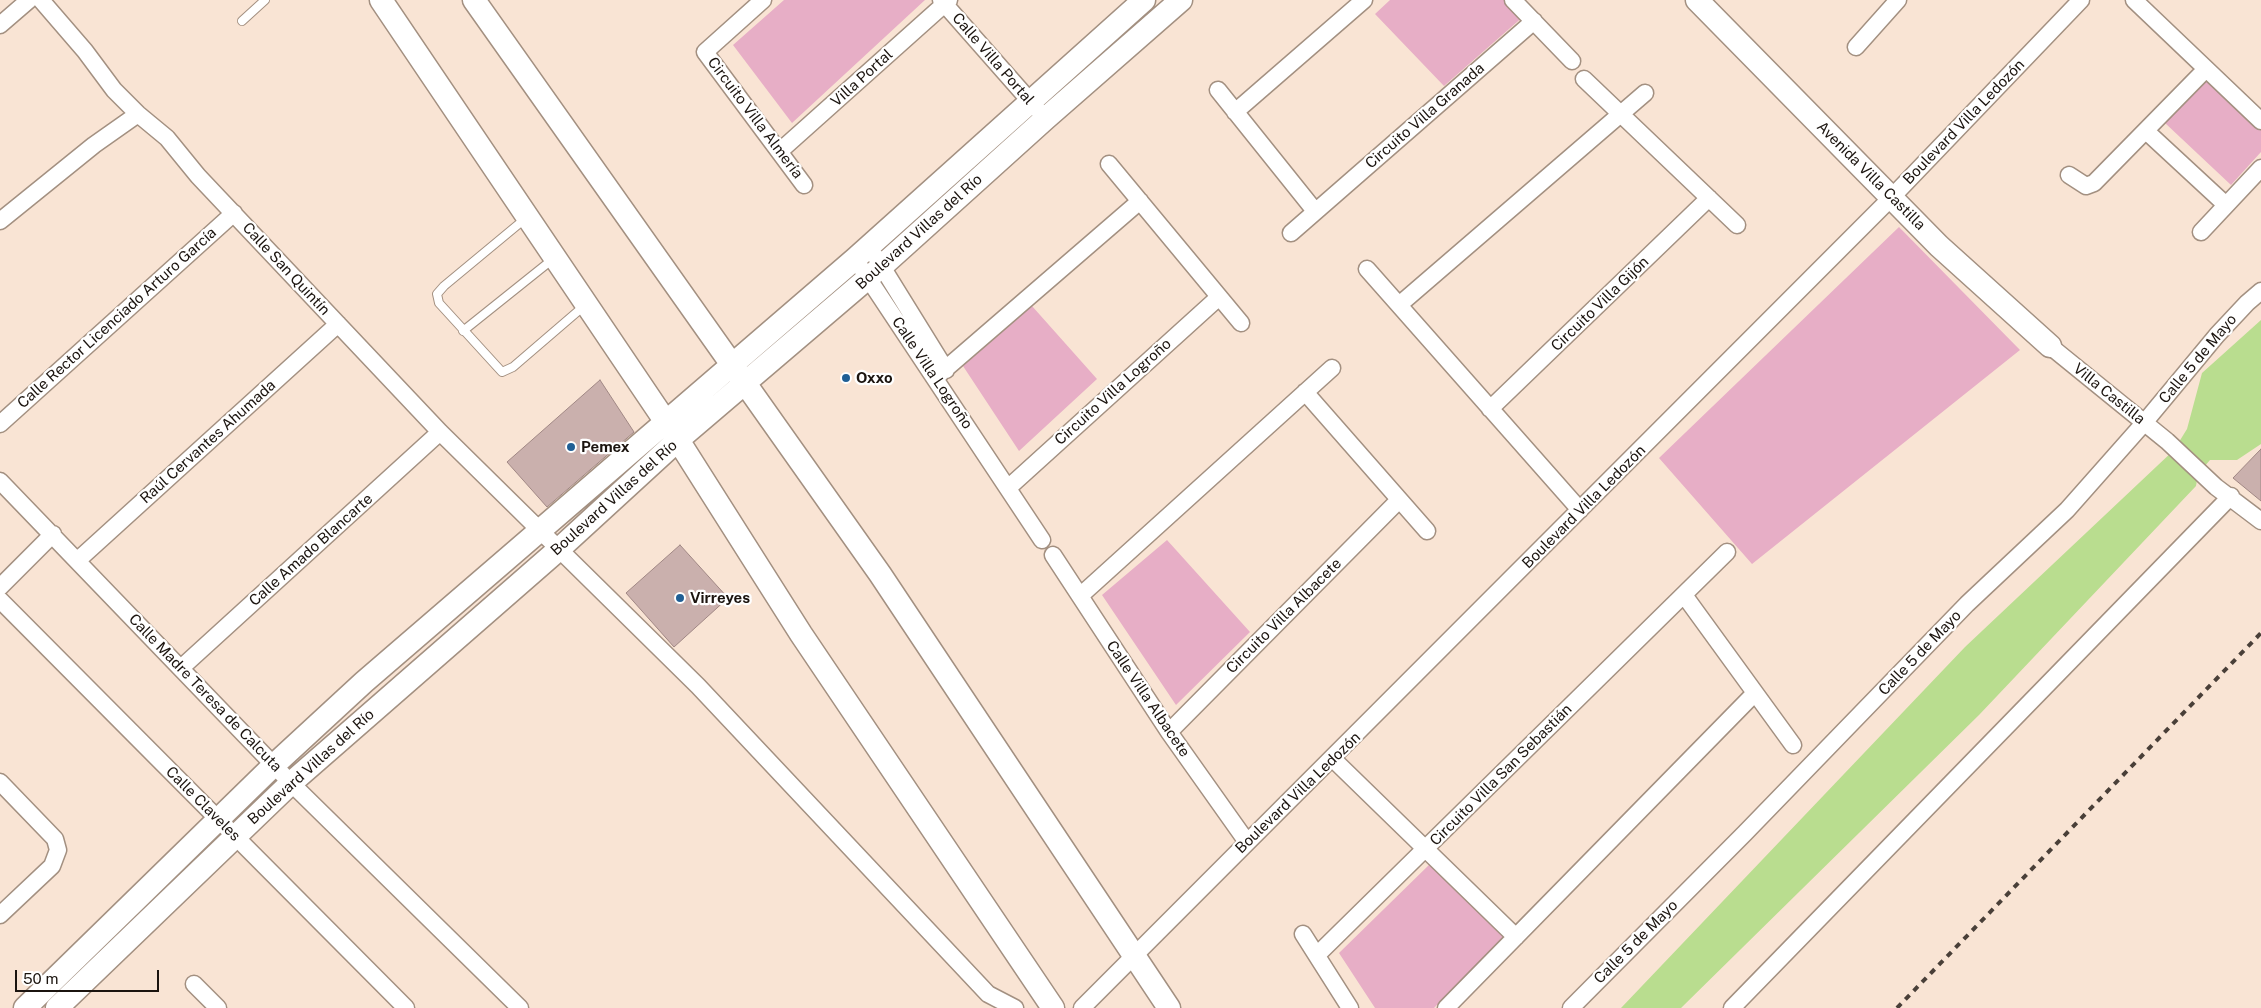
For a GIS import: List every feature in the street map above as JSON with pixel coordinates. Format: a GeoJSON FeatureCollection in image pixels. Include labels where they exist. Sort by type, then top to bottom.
{"type":"FeatureCollection","features":[{"type":"Feature","properties":{"kind":"street"},"geometry":{"type":"LineString","coordinates":[[0,24],[29,0]]}},
{"type":"Feature","properties":{"kind":"street","name":"Calle San Quintín"},"geometry":{"type":"LineString","coordinates":[[41,0],[85,51],[114,90],[138,114],[167,138],[198,176],[440,432],[698,686],[988,994],[1015,1008]]}},
{"type":"Feature","properties":{"kind":"street"},"geometry":{"type":"LineString","coordinates":[[381,0],[678,440],[801,634],[1053,1008]]}},
{"type":"Feature","properties":{"kind":"street"},"geometry":{"type":"LineString","coordinates":[[474,0],[731,366],[880,574],[1169,1008]]}},
{"type":"Feature","properties":{"kind":"street","name":"Circuito Villa Almería"},"geometry":{"type":"LineString","coordinates":[[763,0],[705,52],[804,184]]}},
{"type":"Feature","properties":{"kind":"street","name":"Boulevard Villas del Río"},"geometry":{"type":"LineString","coordinates":[[57,1008],[291,783],[558,550],[678,440],[875,272],[1038,111],[1144,0]]}},
{"type":"Feature","properties":{"kind":"street","name":"Boulevard Villas del Río"},"geometry":{"type":"LineString","coordinates":[[25,1008],[274,765],[364,682],[862,252],[1038,111],[1181,0]]}},
{"type":"Feature","properties":{"kind":"street"},"geometry":{"type":"LineString","coordinates":[[1235,112],[1364,0]]}},
{"type":"Feature","properties":{"kind":"street"},"geometry":{"type":"LineString","coordinates":[[1513,0],[1572,61]]}},
{"type":"Feature","properties":{"kind":"street","name":"Avenida Villa Castilla"},"geometry":{"type":"LineString","coordinates":[[1698,0],[1939,246],[2050,346]]}},
{"type":"Feature","properties":{"kind":"street"},"geometry":{"type":"LineString","coordinates":[[1856,47],[1898,0]]}},
{"type":"Feature","properties":{"kind":"street","name":"Boulevard Villa Ledozón"},"geometry":{"type":"LineString","coordinates":[[1082,1008],[1136,957],[1247,842],[1333,759],[1892,198],[2081,0]]}},
{"type":"Feature","properties":{"kind":"street"},"geometry":{"type":"LineString","coordinates":[[2134,0],[2261,121]]}},
{"type":"Feature","properties":{"kind":"street","name":"Calle Villa Portal"},"geometry":{"type":"LineString","coordinates":[[945,1],[1038,111]]}},
{"type":"Feature","properties":{"kind":"street","name":"Villa Portal"},"geometry":{"type":"LineString","coordinates":[[780,151],[945,1]]}},
{"type":"Feature","properties":{"kind":"street","name":"Circuito Villa Granada"},"geometry":{"type":"LineString","coordinates":[[1291,233],[1534,21]]}},
{"type":"Feature","properties":{"kind":"street"},"geometry":{"type":"LineString","coordinates":[[2069,175],[2086,186],[2094,183],[2206,69]]}},
{"type":"Feature","properties":{"kind":"street"},"geometry":{"type":"LineString","coordinates":[[1584,79],[1737,226]]}},
{"type":"Feature","properties":{"kind":"street"},"geometry":{"type":"LineString","coordinates":[[1218,90],[1315,212]]}},
{"type":"Feature","properties":{"kind":"street"},"geometry":{"type":"LineString","coordinates":[[1399,305],[1645,93]]}},
{"type":"Feature","properties":{"kind":"street"},"geometry":{"type":"LineString","coordinates":[[0,221],[94,145],[138,114]]}},
{"type":"Feature","properties":{"kind":"street"},"geometry":{"type":"LineString","coordinates":[[2146,131],[2226,205]]}},
{"type":"Feature","properties":{"kind":"street"},"geometry":{"type":"LineString","coordinates":[[1109,164],[1241,323]]}},
{"type":"Feature","properties":{"kind":"street"},"geometry":{"type":"LineString","coordinates":[[2201,232],[2261,168]]}},
{"type":"Feature","properties":{"kind":"street","name":"Circuito Villa Gijón"},"geometry":{"type":"LineString","coordinates":[[1490,409],[1709,198]]}},
{"type":"Feature","properties":{"kind":"street"},"geometry":{"type":"LineString","coordinates":[[940,374],[1140,201]]}},
{"type":"Feature","properties":{"kind":"street","name":"Calle Rector Licenciado Arturo García"},"geometry":{"type":"LineString","coordinates":[[0,424],[234,213]]}},
{"type":"Feature","properties":{"kind":"street"},"geometry":{"type":"LineString","coordinates":[[862,252],[875,272]]}},
{"type":"Feature","properties":{"kind":"street"},"geometry":{"type":"LineString","coordinates":[[1367,269],[1580,510]]}},
{"type":"Feature","properties":{"kind":"street","name":"Calle Villa Logroño"},"geometry":{"type":"LineString","coordinates":[[875,272],[940,374],[1008,488]]}},
{"type":"Feature","properties":{"kind":"street","name":"Calle 5 de Mayo"},"geometry":{"type":"LineString","coordinates":[[1571,1008],[1745,834],[1967,604],[2067,510],[2144,423],[2217,335],[2261,291]]}},
{"type":"Feature","properties":{"kind":"street","name":"Circuito Villa Logroño"},"geometry":{"type":"LineString","coordinates":[[1008,488],[1219,296]]}},
{"type":"Feature","properties":{"kind":"street","name":"Raúl Cervantes Ahumada"},"geometry":{"type":"LineString","coordinates":[[78,560],[338,324]]}},
{"type":"Feature","properties":{"kind":"street","name":"Villa Castilla"},"geometry":{"type":"LineString","coordinates":[[2050,346],[2167,441],[2216,487],[2231,496],[2261,521]]}},
{"type":"Feature","properties":{"kind":"street"},"geometry":{"type":"LineString","coordinates":[[1080,596],[1332,368]]}},
{"type":"Feature","properties":{"kind":"street"},"geometry":{"type":"LineString","coordinates":[[1305,392],[1426,531]]}},
{"type":"Feature","properties":{"kind":"street","name":"Calle Amado Blancarte"},"geometry":{"type":"LineString","coordinates":[[181,668],[440,432]]}},
{"type":"Feature","properties":{"kind":"street","name":"Calle Madre Teresa de Calcuta"},"geometry":{"type":"LineString","coordinates":[[0,481],[291,783],[520,1008]]}},
{"type":"Feature","properties":{"kind":"street"},"geometry":{"type":"LineString","coordinates":[[1008,488],[1042,540]]}},
{"type":"Feature","properties":{"kind":"street"},"geometry":{"type":"LineString","coordinates":[[1732,1008],[2231,496]]}},
{"type":"Feature","properties":{"kind":"street","name":"Circuito Villa Albacete"},"geometry":{"type":"LineString","coordinates":[[1169,732],[1399,500]]}},
{"type":"Feature","properties":{"kind":"street"},"geometry":{"type":"LineString","coordinates":[[0,587],[53,534]]}},
{"type":"Feature","properties":{"kind":"street","name":"Circuito Villa San Sebastián"},"geometry":{"type":"LineString","coordinates":[[1317,955],[1727,552]]}},
{"type":"Feature","properties":{"kind":"street","name":"Calle Villa Albacete"},"geometry":{"type":"LineString","coordinates":[[1053,555],[1169,732],[1247,842]]}},
{"type":"Feature","properties":{"kind":"street"},"geometry":{"type":"LineString","coordinates":[[1684,594],[1793,745]]}},
{"type":"Feature","properties":{"kind":"street","name":"Calle Claveles"},"geometry":{"type":"LineString","coordinates":[[0,600],[406,1008]]}},
{"type":"Feature","properties":{"kind":"street"},"geometry":{"type":"LineString","coordinates":[[1446,1008],[1755,693]]}},
{"type":"Feature","properties":{"kind":"street"},"geometry":{"type":"LineString","coordinates":[[1333,759],[1516,937]]}},
{"type":"Feature","properties":{"kind":"street"},"geometry":{"type":"LineString","coordinates":[[0,782],[56,839],[58,850],[52,866],[0,915]]}},
{"type":"Feature","properties":{"kind":"street"},"geometry":{"type":"LineString","coordinates":[[1303,934],[1350,1008]]}},
{"type":"Feature","properties":{"kind":"street"},"geometry":{"type":"LineString","coordinates":[[194,984],[218,1008]]}},
{"type":"Feature","properties":{"kind":"lane"},"geometry":{"type":"LineString","coordinates":[[242,21],[264,0]]}},
{"type":"Feature","properties":{"kind":"lane"},"geometry":{"type":"LineString","coordinates":[[528,216],[444,286],[437,294],[439,303],[502,372],[513,367],[586,304]]}},
{"type":"Feature","properties":{"kind":"lane"},"geometry":{"type":"LineString","coordinates":[[463,331],[555,258]]}},
{"type":"Feature","properties":{"kind":"shaded area"},"geometry":{"type":"Polygon","coordinates":[[[784,0],[925,0],[792,123],[733,45],[784,0]]]}},
{"type":"Feature","properties":{"kind":"shaded area"},"geometry":{"type":"Polygon","coordinates":[[[1390,0],[1510,0],[1525,15],[1444,86],[1375,14],[1390,0]]]}},
{"type":"Feature","properties":{"kind":"shaded area"},"geometry":{"type":"Polygon","coordinates":[[[2205,80],[2261,127],[2261,152],[2231,185],[2165,123],[2205,80]]]}},
{"type":"Feature","properties":{"kind":"shaded area"},"geometry":{"type":"Polygon","coordinates":[[[1899,227],[2020,350],[1752,564],[1659,458],[1899,227]]]}},
{"type":"Feature","properties":{"kind":"shaded area"},"geometry":{"type":"Polygon","coordinates":[[[1032,306],[1097,379],[1019,451],[963,366],[1032,306]]]}},
{"type":"Feature","properties":{"kind":"shaded area"},"geometry":{"type":"Polygon","coordinates":[[[2261,320],[2261,444],[2237,460],[2210,460],[2198,474],[2196,486],[1979,715],[1681,1008],[1621,1008],[1965,647],[2174,450],[2187,429],[2202,373],[2261,320]]]}},
{"type":"Feature","properties":{"kind":"shaded area"},"geometry":{"type":"Polygon","coordinates":[[[1167,540],[1250,632],[1176,705],[1102,595],[1167,540]]]}},
{"type":"Feature","properties":{"kind":"shaded area"},"geometry":{"type":"Polygon","coordinates":[[[1431,863],[1505,936],[1434,1008],[1375,1008],[1339,953],[1431,863]]]}},
{"type":"Feature","properties":{"kind":"building","name":"Pemex"},"geometry":{"type":"Polygon","coordinates":[[[600,380],[634,432],[547,507],[507,462],[600,380]]]}},
{"type":"Feature","properties":{"kind":"building"},"geometry":{"type":"Polygon","coordinates":[[[2261,449],[2261,501],[2233,478],[2261,449]]]}},
{"type":"Feature","properties":{"kind":"building"},"geometry":{"type":"Polygon","coordinates":[[[680,545],[728,598],[674,647],[626,593],[680,545]]]}},
{"type":"Feature","properties":{"kind":"railway"},"geometry":{"type":"LineString","coordinates":[[1897,1008],[2261,633]]}},
{"type":"Feature","properties":{"kind":"place","name":"Oxxo"},"geometry":{"type":"Point","coordinates":[846,378]}},
{"type":"Feature","properties":{"kind":"place","name":"Pemex"},"geometry":{"type":"Point","coordinates":[571,447]}},
{"type":"Feature","properties":{"kind":"place","name":"Virreyes"},"geometry":{"type":"Point","coordinates":[680,598]}}]}
